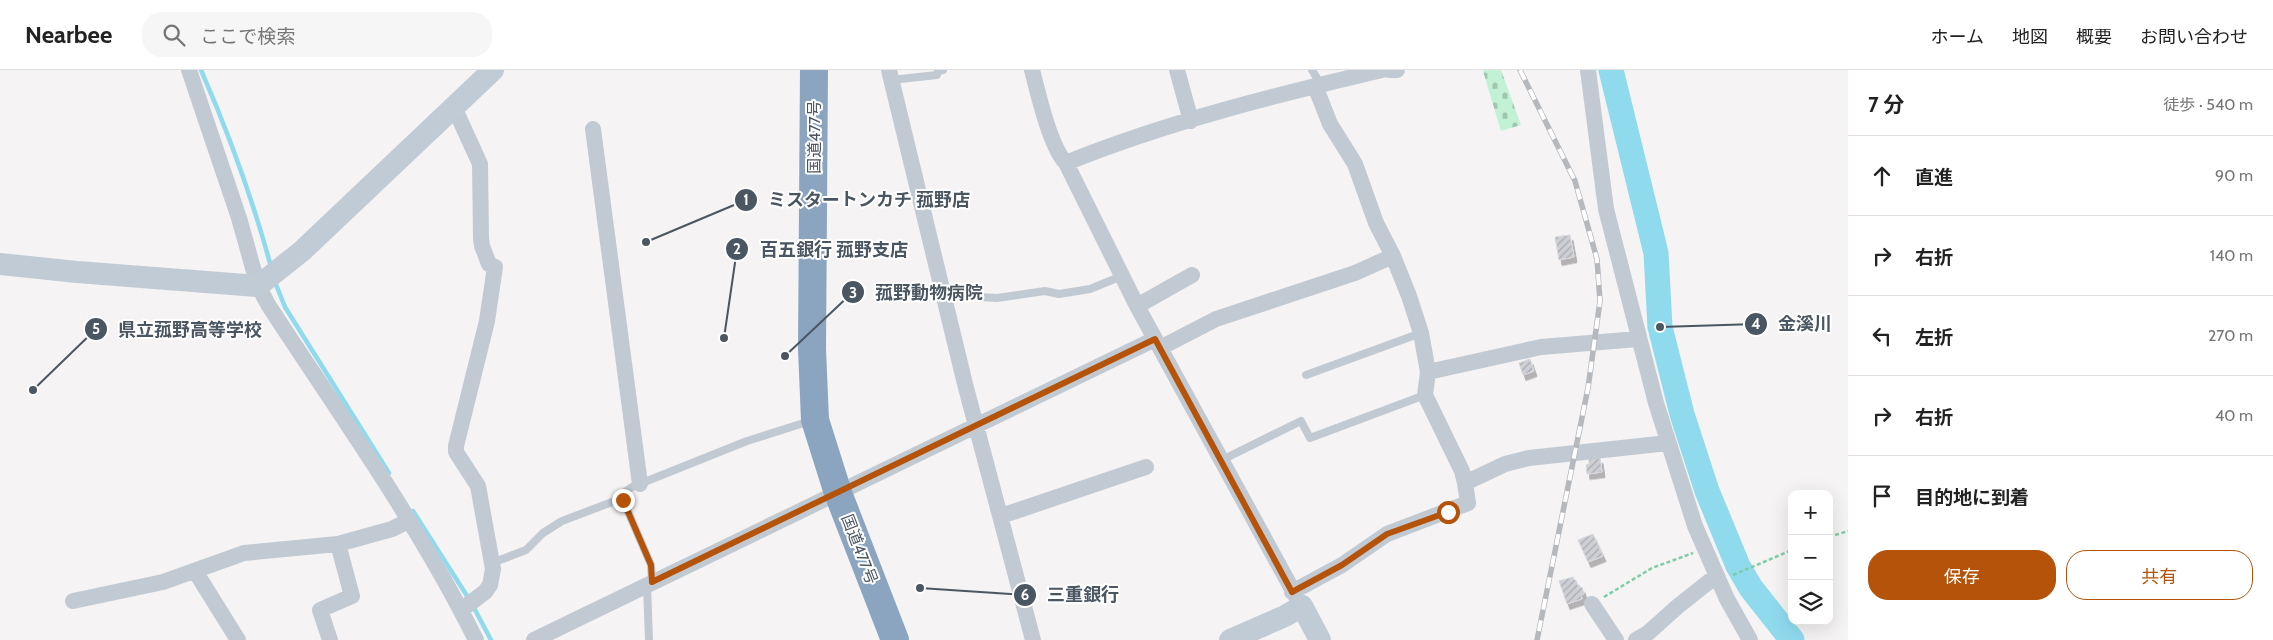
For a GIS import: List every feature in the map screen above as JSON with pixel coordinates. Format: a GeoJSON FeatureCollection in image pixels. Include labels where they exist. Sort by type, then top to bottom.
{"type":"FeatureCollection","features":[{"type":"Feature","properties":{"kind":"highway","name":"国道477号"},"geometry":{"type":"LineString","coordinates":[[814,70],[812,349],[815,420],[838,493],[895,640]]}},
{"type":"Feature","properties":{"kind":"street"},"geometry":{"type":"LineString","coordinates":[[189,70],[239,218],[267,280],[269,306],[408,521],[468,606],[476,640]]}},
{"type":"Feature","properties":{"kind":"street"},"geometry":{"type":"LineString","coordinates":[[0,264],[76,272],[267,280],[493,70]]}},
{"type":"Feature","properties":{"kind":"street"},"geometry":{"type":"LineString","coordinates":[[1032,70],[1050,130],[1061,158],[1066,163],[1157,344],[1320,640]]}},
{"type":"Feature","properties":{"kind":"street"},"geometry":{"type":"LineString","coordinates":[[1177,70],[1191,120]]}},
{"type":"Feature","properties":{"kind":"street"},"geometry":{"type":"LineString","coordinates":[[1066,163],[1119,142],[1316,80],[1382,70]]}},
{"type":"Feature","properties":{"kind":"street"},"geometry":{"type":"LineString","coordinates":[[1389,70],[1397,70]]}},
{"type":"Feature","properties":{"kind":"street"},"geometry":{"type":"LineString","coordinates":[[1588,70],[1606,209],[1638,339],[1668,443],[1695,526],[1750,640]]}},
{"type":"Feature","properties":{"kind":"street"},"geometry":{"type":"LineString","coordinates":[[890,75],[944,298],[1033,640]]}},
{"type":"Feature","properties":{"kind":"street"},"geometry":{"type":"LineString","coordinates":[[1230,640],[1285,616],[1297,599],[1387,534],[1468,503],[1466,483],[1425,395],[1428,372],[1421,333],[1393,256],[1376,223],[1355,164],[1330,124],[1316,80]]}},
{"type":"Feature","properties":{"kind":"street"},"geometry":{"type":"LineString","coordinates":[[454,107],[480,164],[482,246],[489,264],[495,267],[487,321],[456,446],[456,452],[478,486],[493,569],[490,584],[468,606]]}},
{"type":"Feature","properties":{"kind":"street"},"geometry":{"type":"LineString","coordinates":[[593,129],[640,484]]}},
{"type":"Feature","properties":{"kind":"street"},"geometry":{"type":"LineString","coordinates":[[534,640],[977,424],[1216,319],[1355,273],[1393,256]]}},
{"type":"Feature","properties":{"kind":"street"},"geometry":{"type":"LineString","coordinates":[[1137,306],[1192,275]]}},
{"type":"Feature","properties":{"kind":"street"},"geometry":{"type":"LineString","coordinates":[[1428,372],[1541,347],[1638,339]]}},
{"type":"Feature","properties":{"kind":"street"},"geometry":{"type":"LineString","coordinates":[[1466,483],[1505,464],[1529,458],[1668,443]]}},
{"type":"Feature","properties":{"kind":"street"},"geometry":{"type":"LineString","coordinates":[[1002,516],[1146,467]]}},
{"type":"Feature","properties":{"kind":"street"},"geometry":{"type":"LineString","coordinates":[[73,600],[163,582],[244,553],[338,544],[392,529],[408,521]]}},
{"type":"Feature","properties":{"kind":"street"},"geometry":{"type":"LineString","coordinates":[[330,640],[320,610],[352,596],[338,544]]}},
{"type":"Feature","properties":{"kind":"street"},"geometry":{"type":"LineString","coordinates":[[196,571],[238,640]]}},
{"type":"Feature","properties":{"kind":"street"},"geometry":{"type":"LineString","coordinates":[[1636,640],[1648,633],[1677,607],[1720,578]]}},
{"type":"Feature","properties":{"kind":"street"},"geometry":{"type":"LineString","coordinates":[[1592,604],[1616,640]]}},
{"type":"Feature","properties":{"kind":"lane"},"geometry":{"type":"LineString","coordinates":[[890,75],[937,75],[938,71],[943,70]]}},
{"type":"Feature","properties":{"kind":"lane"},"geometry":{"type":"LineString","coordinates":[[944,298],[972,294],[979,297],[997,298],[1045,291],[1059,294],[1090,289],[1122,276]]}},
{"type":"Feature","properties":{"kind":"lane"},"geometry":{"type":"LineString","coordinates":[[1306,375],[1312,371],[1341,363],[1421,333]]}},
{"type":"Feature","properties":{"kind":"lane"},"geometry":{"type":"LineString","coordinates":[[1222,460],[1301,421],[1310,438],[1425,395]]}},
{"type":"Feature","properties":{"kind":"lane"},"geometry":{"type":"LineString","coordinates":[[648,640],[651,565],[623,500],[625,492],[640,484],[747,441],[815,420]]}},
{"type":"Feature","properties":{"kind":"lane"},"geometry":{"type":"LineString","coordinates":[[492,563],[526,550],[543,533],[562,521],[620,499],[623,500]]}},
{"type":"Feature","properties":{"kind":"path"},"geometry":{"type":"LineString","coordinates":[[1833,536],[1848,531]]}},
{"type":"Feature","properties":{"kind":"path"},"geometry":{"type":"LineString","coordinates":[[1592,604],[1652,568],[1705,549]]}},
{"type":"Feature","properties":{"kind":"path"},"geometry":{"type":"LineString","coordinates":[[1720,578],[1788,551]]}},
{"type":"Feature","properties":{"kind":"green space"},"geometry":{"type":"Polygon","coordinates":[[[1501,70],[1521,125],[1501,131],[1483,71],[1501,70]]]}},
{"type":"Feature","properties":{"kind":"building"},"geometry":{"type":"Polygon","coordinates":[[[1570,235],[1574,257],[1559,260],[1555,237],[1570,235]]]}},
{"type":"Feature","properties":{"kind":"building"},"geometry":{"type":"Polygon","coordinates":[[[1530,359],[1534,371],[1523,375],[1519,363],[1530,359]]]}},
{"type":"Feature","properties":{"kind":"building"},"geometry":{"type":"Polygon","coordinates":[[[1600,458],[1602,472],[1587,474],[1586,465],[1589,464],[1589,459],[1600,458]]]}},
{"type":"Feature","properties":{"kind":"building"},"geometry":{"type":"Polygon","coordinates":[[[1593,534],[1603,556],[1588,562],[1578,540],[1593,534]]]}},
{"type":"Feature","properties":{"kind":"building"},"geometry":{"type":"Polygon","coordinates":[[[1573,577],[1579,588],[1582,587],[1584,594],[1581,595],[1582,599],[1567,604],[1559,581],[1573,577]]]}},
{"type":"Feature","properties":{"kind":"waterway"},"geometry":{"type":"LineString","coordinates":[[201,70],[240,167],[271,267]]}},
{"type":"Feature","properties":{"kind":"waterway"},"geometry":{"type":"LineString","coordinates":[[1611,70],[1656,253],[1660,327],[1682,414],[1707,491],[1738,566],[1751,588],[1792,640]]}},
{"type":"Feature","properties":{"kind":"waterway"},"geometry":{"type":"LineString","coordinates":[[275,282],[285,307],[389,473]]}},
{"type":"Feature","properties":{"kind":"waterway"},"geometry":{"type":"LineString","coordinates":[[413,511],[469,599]]}},
{"type":"Feature","properties":{"kind":"waterway"},"geometry":{"type":"LineString","coordinates":[[473,606],[491,640]]}},
{"type":"Feature","properties":{"kind":"railway"},"geometry":{"type":"LineString","coordinates":[[1520,70],[1575,181],[1597,259],[1600,301],[1588,388],[1537,640]]}},
{"type":"Feature","properties":{"kind":"place","name":"ミスタートンカチ 菰野店"},"geometry":{"type":"Point","coordinates":[646,242]}},
{"type":"Feature","properties":{"kind":"place","name":"金溪川"},"geometry":{"type":"Point","coordinates":[1660,327]}},
{"type":"Feature","properties":{"kind":"place","name":"百五銀行 菰野支店"},"geometry":{"type":"Point","coordinates":[724,338]}},
{"type":"Feature","properties":{"kind":"place","name":"菰野動物病院"},"geometry":{"type":"Point","coordinates":[785,356]}},
{"type":"Feature","properties":{"kind":"place","name":"県立菰野高等学校"},"geometry":{"type":"Point","coordinates":[33,390]}},
{"type":"Feature","properties":{"kind":"place","name":"三重銀行"},"geometry":{"type":"Point","coordinates":[920,588]}},
{"type":"Feature","properties":{"kind":"route"},"geometry":{"type":"LineString","coordinates":[[623,500],[651,565],[652,582],[1155,339],[1292,592],[1321,578],[1387,534],[1448,512]]}}]}
